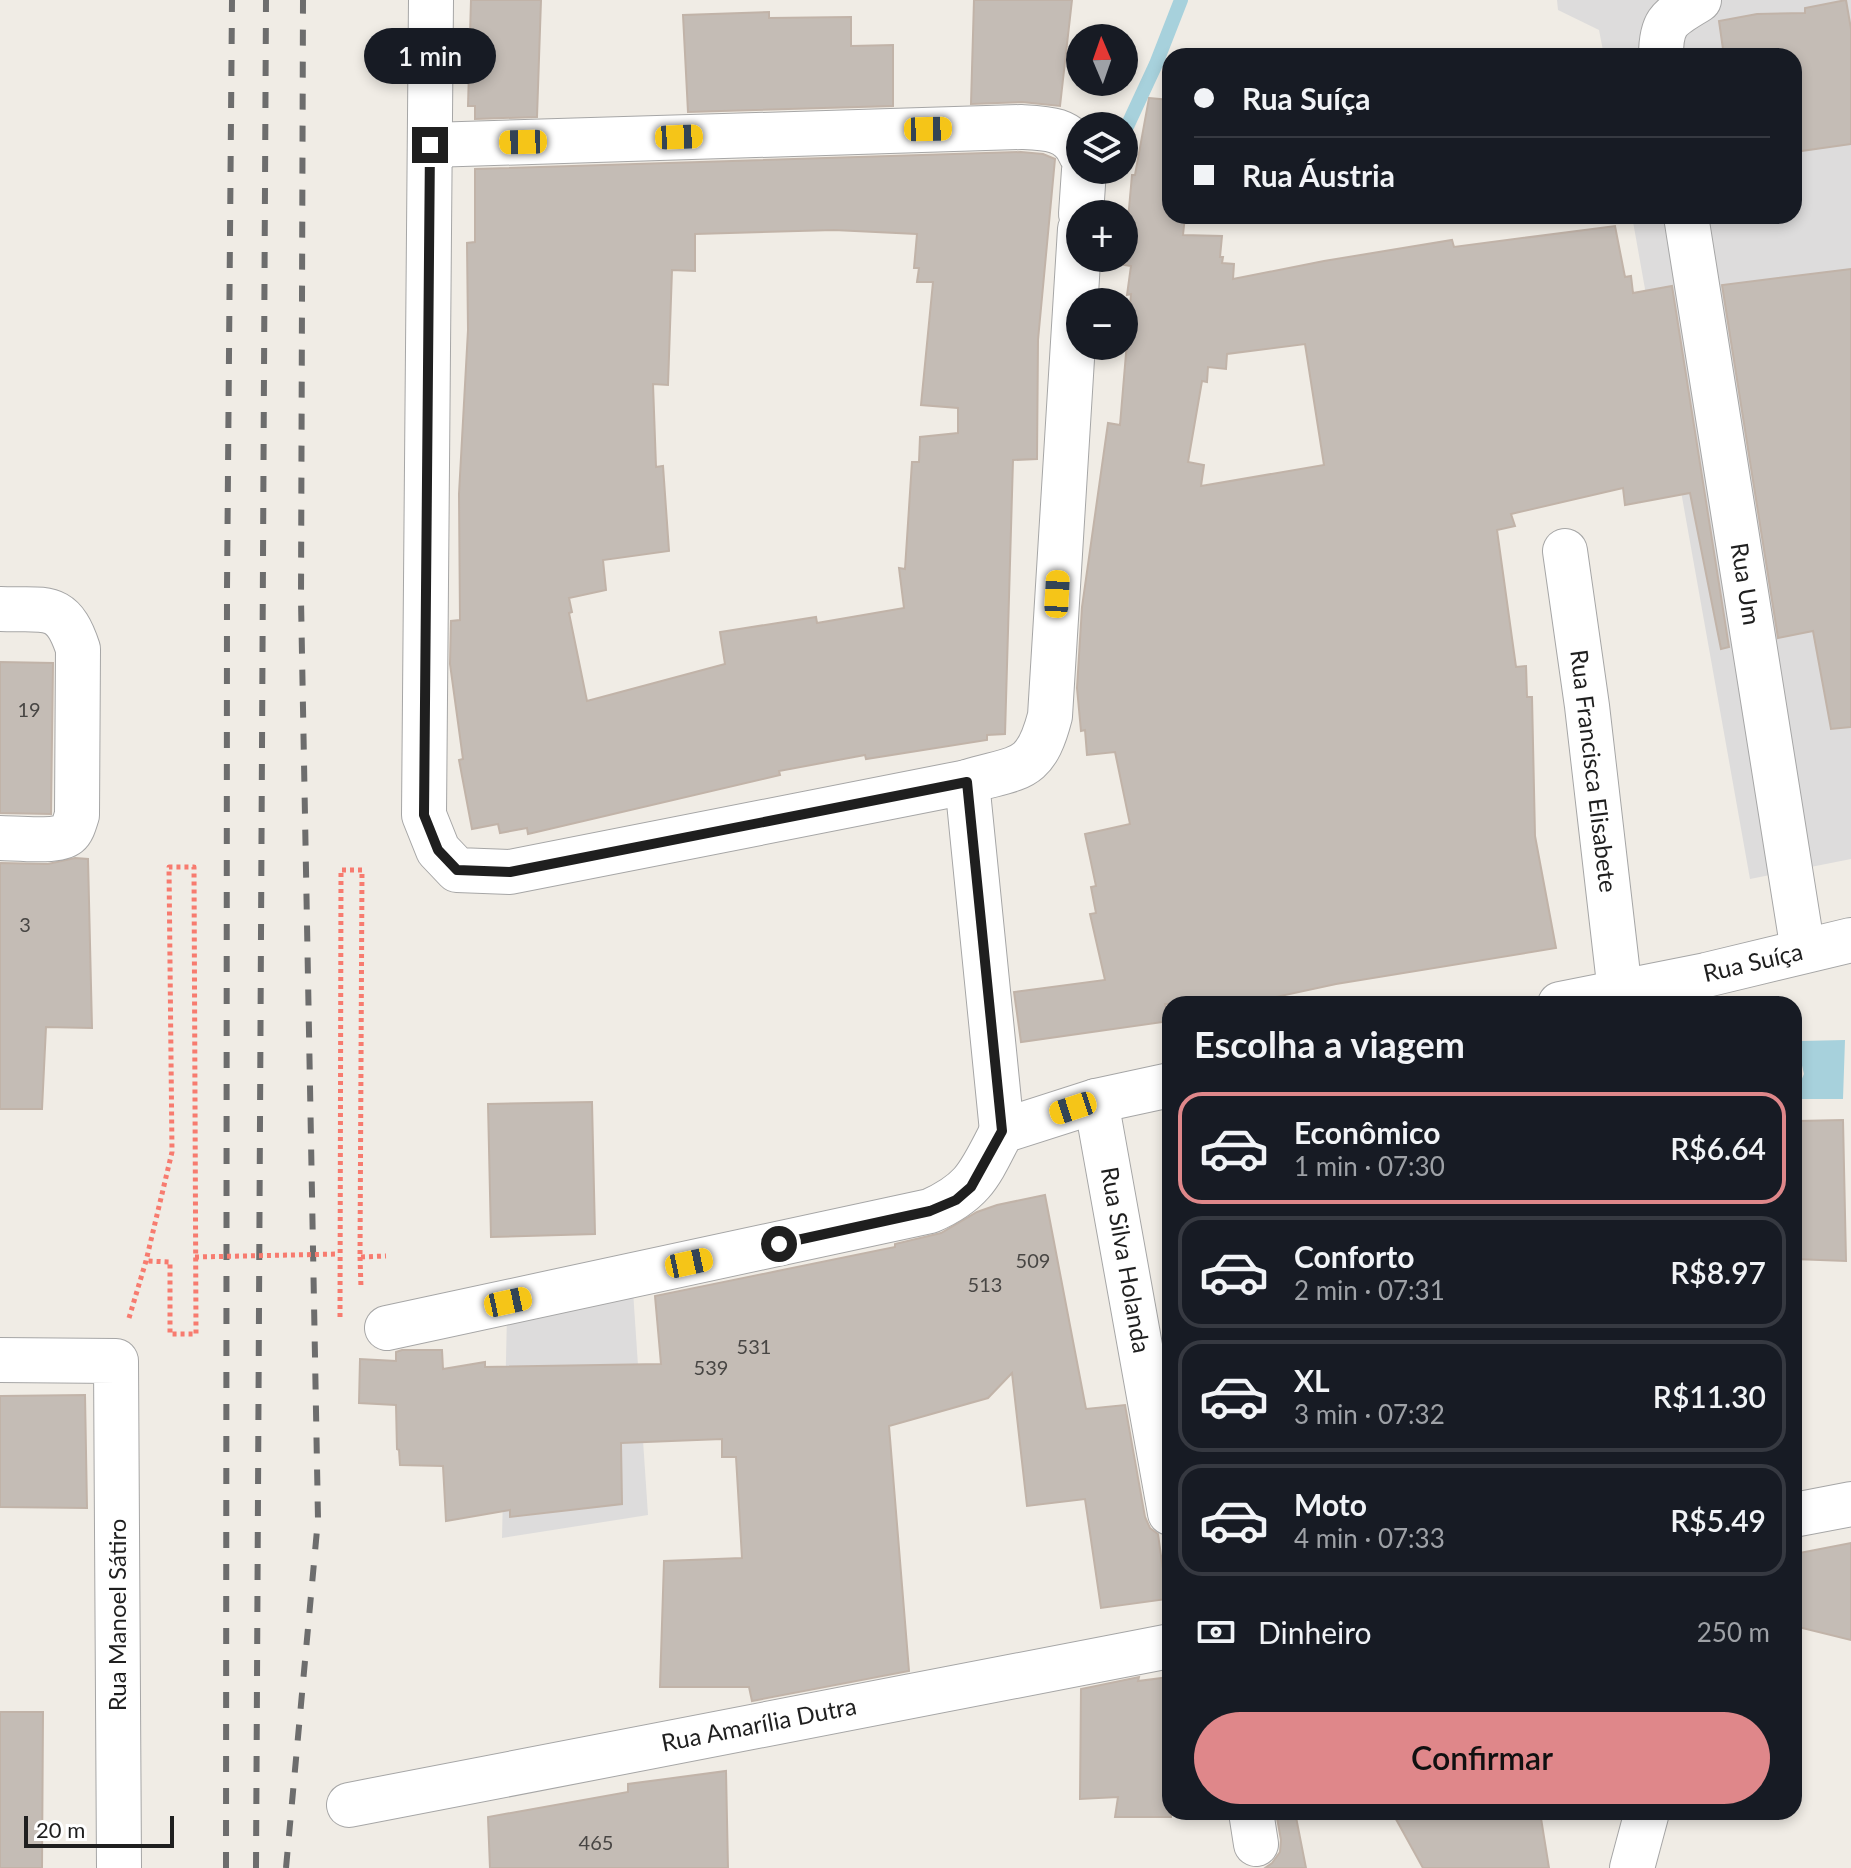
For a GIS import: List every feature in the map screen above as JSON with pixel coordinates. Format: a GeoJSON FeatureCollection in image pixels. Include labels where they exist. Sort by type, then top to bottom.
{"type":"FeatureCollection","features":[{"type":"Feature","properties":{"kind":"street"},"geometry":{"type":"LineString","coordinates":[[431,0],[424,815],[438,850],[457,870],[510,872],[967,782],[1024,765],[1034,758],[1042,744],[1050,716],[1077,272]]}},
{"type":"Feature","properties":{"kind":"street"},"geometry":{"type":"LineString","coordinates":[[1661,48],[1661,32],[1671,17],[1699,0]]}},
{"type":"Feature","properties":{"kind":"street"},"geometry":{"type":"LineString","coordinates":[[430,145],[1021,127],[1053,128],[1066,136]]}},
{"type":"Feature","properties":{"kind":"street","name":"Rua Um"},"geometry":{"type":"LineString","coordinates":[[1687,224],[1803,951]]}},
{"type":"Feature","properties":{"kind":"street","name":"Rua Francisca Elisabete"},"geometry":{"type":"LineString","coordinates":[[1565,551],[1596,780],[1620,992]]}},
{"type":"Feature","properties":{"kind":"street"},"geometry":{"type":"LineString","coordinates":[[0,609],[60,614],[70,626],[78,649],[77,815],[74,825],[68,834],[56,838],[0,838]]}},
{"type":"Feature","properties":{"kind":"street"},"geometry":{"type":"LineString","coordinates":[[387,1328],[930,1211],[956,1200],[971,1187],[1002,1131],[967,782]]}},
{"type":"Feature","properties":{"kind":"street","name":"Rua Suíça"},"geometry":{"type":"LineString","coordinates":[[1600,996],[1620,992],[1707,989],[1803,951],[1851,940]]}},
{"type":"Feature","properties":{"kind":"street"},"geometry":{"type":"LineString","coordinates":[[1002,1131],[1096,1101],[1162,1087]]}},
{"type":"Feature","properties":{"kind":"street","name":"Rua Silva Holanda"},"geometry":{"type":"LineString","coordinates":[[1096,1101],[1162,1468]]}},
{"type":"Feature","properties":{"kind":"street"},"geometry":{"type":"LineString","coordinates":[[0,1360],[116,1361]]}},
{"type":"Feature","properties":{"kind":"street","name":"Rua Manoel Sátiro"},"geometry":{"type":"LineString","coordinates":[[116,1361],[119,1868]]}},
{"type":"Feature","properties":{"kind":"street"},"geometry":{"type":"LineString","coordinates":[[1802,1513],[1851,1504]]}},
{"type":"Feature","properties":{"kind":"street","name":"Rua Amarília Dutra"},"geometry":{"type":"LineString","coordinates":[[349,1805],[1162,1648]]}},
{"type":"Feature","properties":{"kind":"street"},"geometry":{"type":"LineString","coordinates":[[1632,1868],[1645,1820]]}},
{"type":"Feature","properties":{"kind":"path"},"geometry":{"type":"LineString","coordinates":[[116,1361],[146,1261],[172,1152],[169,867],[194,867],[196,1334],[170,1334],[170,1262],[146,1261]]}},
{"type":"Feature","properties":{"kind":"path"},"geometry":{"type":"LineString","coordinates":[[195,1257],[339,1254],[341,870],[362,870],[360,1257],[386,1256]]}},
{"type":"Feature","properties":{"kind":"shaded area"},"geometry":{"type":"Polygon","coordinates":[[[1557,0],[1851,0],[1851,859],[1750,879],[1633,224],[1802,224],[1802,48],[1602,48],[1599,30],[1558,10],[1557,0]]]}},
{"type":"Feature","properties":{"kind":"shaded area"},"geometry":{"type":"Polygon","coordinates":[[[633,1291],[648,1515],[502,1538],[507,1314],[633,1291]]]}},
{"type":"Feature","properties":{"kind":"water"},"geometry":{"type":"Polygon","coordinates":[[[1845,1040],[1843,1099],[1802,1099],[1802,1041],[1845,1040]]]}},
{"type":"Feature","properties":{"kind":"building"},"geometry":{"type":"Polygon","coordinates":[[[471,0],[541,0],[537,117],[475,119],[475,106],[468,106],[471,0]]]}},
{"type":"Feature","properties":{"kind":"building"},"geometry":{"type":"Polygon","coordinates":[[[974,0],[1072,0],[1069,24],[1066,24],[1060,106],[1022,102],[971,104],[974,0]]]}},
{"type":"Feature","properties":{"kind":"building"},"geometry":{"type":"Polygon","coordinates":[[[1846,0],[1851,29],[1851,144],[1802,151],[1802,48],[1723,48],[1719,21],[1757,14],[1805,13],[1805,8],[1846,0]]]}},
{"type":"Feature","properties":{"kind":"building"},"geometry":{"type":"Polygon","coordinates":[[[769,12],[769,18],[851,17],[851,46],[893,45],[893,106],[688,112],[683,15],[769,12]]]}},
{"type":"Feature","properties":{"kind":"building"},"geometry":{"type":"Polygon","coordinates":[[[1149,98],[1162,99],[1162,224],[1184,224],[1183,235],[1222,236],[1220,257],[1223,257],[1222,263],[1234,264],[1233,279],[1452,240],[1454,247],[1615,226],[1625,277],[1631,276],[1633,293],[1672,286],[1729,647],[1721,649],[1690,493],[1625,505],[1623,488],[1511,514],[1515,526],[1497,530],[1516,667],[1526,666],[1527,697],[1532,697],[1535,836],[1556,948],[1281,996],[1162,996],[1162,1022],[1021,1042],[1014,992],[1105,980],[1090,914],[1096,913],[1091,887],[1096,886],[1085,834],[1130,824],[1115,752],[1087,755],[1077,688],[1082,607],[1108,423],[1120,425],[1125,360],[1138,360],[1138,288],[1128,288],[1130,272],[1138,272],[1138,200],[1130,200],[1131,184],[1138,184],[1138,158],[1149,98]],[[1305,344],[1227,354],[1226,369],[1208,367],[1207,382],[1202,381],[1188,462],[1204,465],[1201,486],[1324,465],[1305,344]]]}},
{"type":"Feature","properties":{"kind":"building"},"geometry":{"type":"Polygon","coordinates":[[[1021,152],[1043,154],[1055,159],[1038,340],[1037,459],[1013,460],[1005,734],[987,735],[987,740],[866,759],[865,755],[779,771],[780,775],[528,834],[527,828],[500,833],[498,824],[472,829],[459,760],[463,759],[450,664],[451,621],[460,620],[459,494],[468,330],[467,243],[475,242],[475,169],[1021,152]],[[834,230],[695,234],[695,271],[672,270],[668,385],[653,384],[656,467],[663,466],[669,551],[603,560],[606,590],[569,598],[572,612],[569,613],[587,701],[725,664],[720,632],[816,617],[817,623],[904,608],[899,568],[905,569],[912,462],[919,462],[920,437],[958,433],[958,408],[921,405],[933,282],[917,282],[919,268],[914,268],[917,234],[834,230]]]}},
{"type":"Feature","properties":{"kind":"building"},"geometry":{"type":"Polygon","coordinates":[[[1851,269],[1851,727],[1831,729],[1813,631],[1778,638],[1722,285],[1851,269]]]}},
{"type":"Feature","properties":{"kind":"building"},"geometry":{"type":"Polygon","coordinates":[[[0,662],[53,663],[51,814],[0,813],[0,662]]]}},
{"type":"Feature","properties":{"kind":"building"},"geometry":{"type":"Polygon","coordinates":[[[75,858],[88,859],[92,1028],[46,1027],[42,1109],[0,1109],[0,863],[48,864],[75,858]]]}},
{"type":"Feature","properties":{"kind":"building"},"geometry":{"type":"Polygon","coordinates":[[[592,1102],[595,1234],[491,1237],[488,1104],[592,1102]]]}},
{"type":"Feature","properties":{"kind":"building"},"geometry":{"type":"Polygon","coordinates":[[[1843,1120],[1846,1261],[1802,1259],[1802,1121],[1843,1120]]]}},
{"type":"Feature","properties":{"kind":"building"},"geometry":{"type":"Polygon","coordinates":[[[1045,1195],[1086,1409],[1125,1405],[1145,1517],[1150,1528],[1158,1534],[1162,1600],[1101,1608],[1085,1499],[1027,1506],[1012,1373],[988,1398],[889,1426],[909,1671],[752,1701],[749,1687],[660,1687],[664,1561],[742,1558],[736,1457],[722,1457],[722,1439],[621,1443],[622,1504],[510,1517],[510,1510],[446,1521],[443,1466],[400,1465],[396,1405],[359,1403],[360,1359],[396,1361],[396,1352],[402,1350],[442,1350],[443,1369],[485,1362],[485,1367],[661,1364],[655,1296],[895,1247],[895,1244],[941,1233],[977,1212],[1045,1195]]]}},
{"type":"Feature","properties":{"kind":"building"},"geometry":{"type":"Polygon","coordinates":[[[85,1395],[87,1508],[0,1507],[0,1396],[85,1395]]]}},
{"type":"Feature","properties":{"kind":"building"},"geometry":{"type":"Polygon","coordinates":[[[1851,1543],[1851,1640],[1802,1628],[1802,1552],[1851,1543]]]}},
{"type":"Feature","properties":{"kind":"building"},"geometry":{"type":"Polygon","coordinates":[[[1139,1677],[1138,1681],[1162,1678],[1162,1817],[1115,1817],[1118,1797],[1080,1799],[1081,1689],[1139,1677]]]}},
{"type":"Feature","properties":{"kind":"building"},"geometry":{"type":"Polygon","coordinates":[[[0,1712],[43,1712],[42,1868],[0,1868],[0,1712]]]}},
{"type":"Feature","properties":{"kind":"building"},"geometry":{"type":"Polygon","coordinates":[[[726,1771],[728,1868],[490,1868],[488,1817],[628,1792],[628,1784],[726,1771]]]}},
{"type":"Feature","properties":{"kind":"building"},"geometry":{"type":"Polygon","coordinates":[[[1277,1820],[1297,1820],[1306,1868],[1265,1868],[1280,1852],[1277,1820]]]}},
{"type":"Feature","properties":{"kind":"building"},"geometry":{"type":"Polygon","coordinates":[[[1396,1820],[1541,1820],[1549,1868],[1423,1868],[1396,1820]]]}},
{"type":"Feature","properties":{"kind":"waterway"},"geometry":{"type":"LineString","coordinates":[[1162,48],[1181,0]]}},
{"type":"Feature","properties":{"kind":"waterway"},"geometry":{"type":"LineString","coordinates":[[1134,112],[1162,49]]}},
{"type":"Feature","properties":{"kind":"railway"},"geometry":{"type":"LineString","coordinates":[[226,1868],[227,589],[232,0]]}},
{"type":"Feature","properties":{"kind":"railway"},"geometry":{"type":"LineString","coordinates":[[256,1868],[266,0]]}},
{"type":"Feature","properties":{"kind":"railway"},"geometry":{"type":"LineString","coordinates":[[286,1868],[318,1519],[301,600],[303,0]]}},
{"type":"Feature","properties":{"kind":"route"},"geometry":{"type":"LineString","coordinates":[[430,145],[424,815],[438,850],[457,870],[510,872],[967,782],[1002,1131],[971,1187],[956,1200],[930,1211],[779,1244]]}}]}
